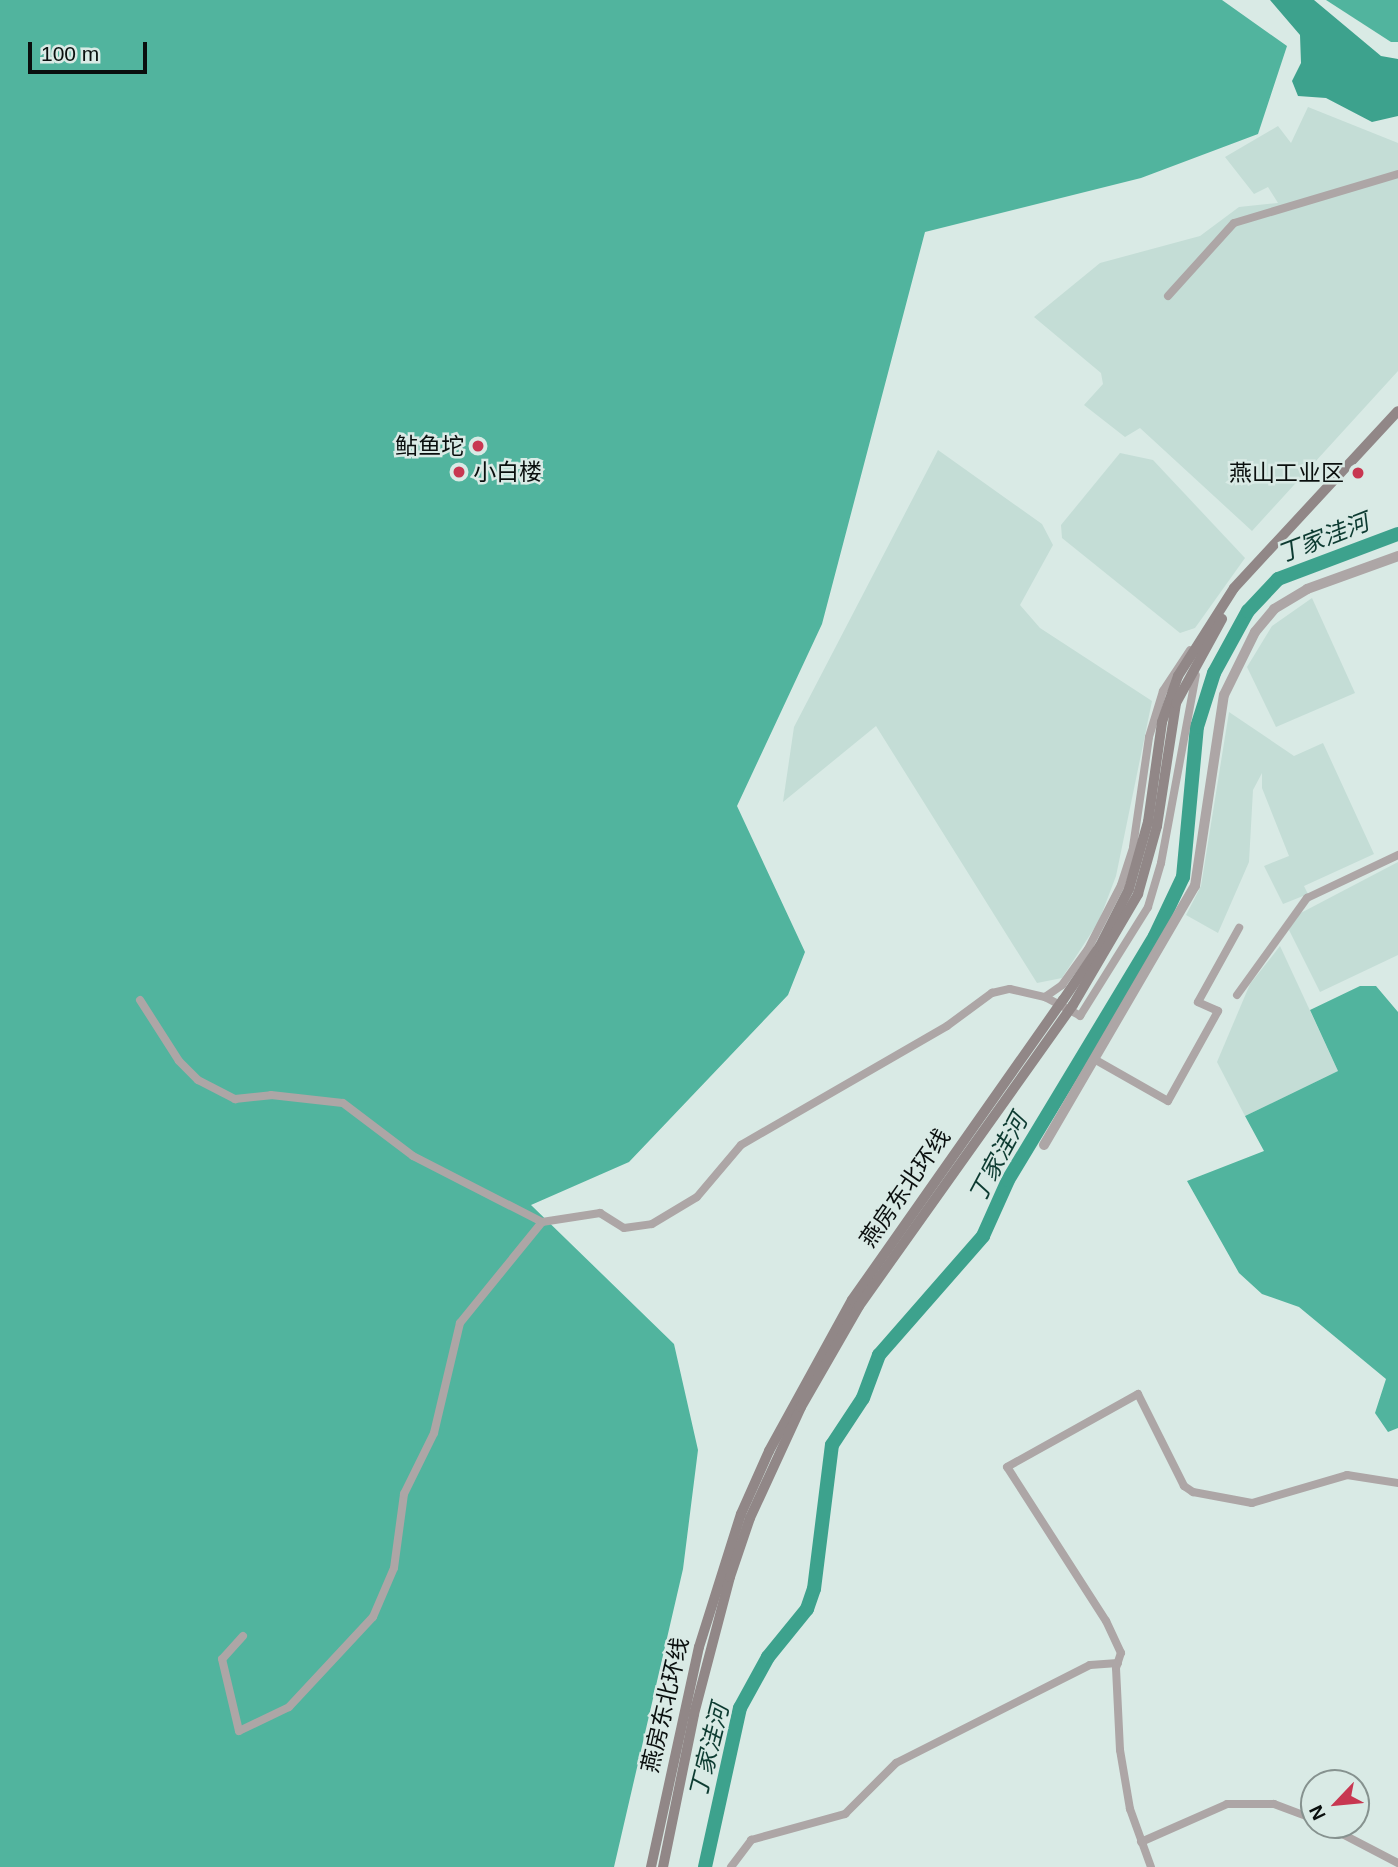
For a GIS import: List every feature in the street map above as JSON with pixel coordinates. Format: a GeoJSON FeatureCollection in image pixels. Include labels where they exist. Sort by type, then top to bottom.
{"type":"FeatureCollection","features":[{"type":"Feature","properties":{"kind":"main road","name":"燕房东北环线"},"geometry":{"type":"LineString","coordinates":[[663,1867],[697,1703],[730,1577],[750,1518],[801,1407],[859,1306],[1068,1003],[1100,946],[1129,889],[1148,822],[1162,722],[1204,640],[1255,566],[1398,411]]}},
{"type":"Feature","properties":{"kind":"main road","name":"燕房东北环线"},"geometry":{"type":"LineString","coordinates":[[651,1867],[699,1647],[741,1514],[769,1451],[852,1300],[1068,1003]]}},
{"type":"Feature","properties":{"kind":"street"},"geometry":{"type":"LineString","coordinates":[[1168,296],[1234,223],[1398,174]]}},
{"type":"Feature","properties":{"kind":"street"},"geometry":{"type":"LineString","coordinates":[[1044,1145],[1195,886],[1224,695],[1255,632],[1273,609],[1307,589],[1398,555]]}},
{"type":"Feature","properties":{"kind":"street"},"geometry":{"type":"LineString","coordinates":[[1045,997],[1062,985],[1088,948],[1121,885],[1163,691],[1204,640]]}},
{"type":"Feature","properties":{"kind":"street"},"geometry":{"type":"LineString","coordinates":[[140,1000],[179,1061],[201,1081],[235,1099],[271,1095],[343,1103],[413,1156],[542,1222],[600,1213],[624,1228],[652,1224],[697,1196],[741,1145],[947,1026],[992,993],[1010,989],[1045,997],[1080,1016],[1148,906],[1161,863],[1189,695],[1204,640]]}},
{"type":"Feature","properties":{"kind":"street"},"geometry":{"type":"LineString","coordinates":[[1237,995],[1307,898],[1398,855]]}},
{"type":"Feature","properties":{"kind":"street"},"geometry":{"type":"LineString","coordinates":[[1094,1059],[1168,1101],[1218,1011],[1198,1002],[1239,928]]}},
{"type":"Feature","properties":{"kind":"street"},"geometry":{"type":"LineString","coordinates":[[243,1636],[222,1659],[239,1731],[289,1707],[373,1617],[394,1568],[404,1493],[434,1433],[460,1323],[542,1222]]}},
{"type":"Feature","properties":{"kind":"street"},"geometry":{"type":"LineString","coordinates":[[1151,1867],[1141,1842],[1120,1751],[1118,1662],[1121,1653],[1106,1621],[1007,1466],[1139,1394],[1184,1486],[1194,1492],[1252,1503],[1347,1475],[1398,1483]]}},
{"type":"Feature","properties":{"kind":"street"},"geometry":{"type":"LineString","coordinates":[[730,1867],[751,1840],[845,1814],[896,1763],[1090,1665],[1118,1662]]}},
{"type":"Feature","properties":{"kind":"street"},"geometry":{"type":"LineString","coordinates":[[1141,1842],[1227,1804],[1274,1804],[1300,1814]]}},
{"type":"Feature","properties":{"kind":"street"},"geometry":{"type":"LineString","coordinates":[[1352,1839],[1398,1863]]}},
{"type":"Feature","properties":{"kind":"shaded area"},"geometry":{"type":"Polygon","coordinates":[[[0,0],[1222,0],[1287,46],[1258,134],[1141,178],[925,232],[822,624],[737,806],[805,952],[788,995],[629,1162],[531,1205],[674,1344],[698,1450],[683,1569],[614,1867],[0,1867],[0,0]]]}},
{"type":"Feature","properties":{"kind":"shaded area"},"geometry":{"type":"Polygon","coordinates":[[[1270,0],[1314,0],[1381,56],[1398,59],[1398,116],[1372,122],[1326,98],[1298,96],[1292,81],[1301,63],[1300,35],[1270,0]]]}},
{"type":"Feature","properties":{"kind":"shaded area"},"geometry":{"type":"Polygon","coordinates":[[[1326,0],[1398,0],[1398,42],[1391,42],[1326,0]]]}},
{"type":"Feature","properties":{"kind":"shaded area"},"geometry":{"type":"Polygon","coordinates":[[[1308,107],[1398,143],[1398,371],[1252,531],[1140,428],[1125,437],[1084,405],[1103,384],[1101,373],[1034,317],[1100,263],[1200,236],[1239,207],[1278,203],[1268,187],[1254,194],[1225,157],[1278,126],[1291,143],[1308,107]]]}},
{"type":"Feature","properties":{"kind":"shaded area"},"geometry":{"type":"Polygon","coordinates":[[[938,450],[1042,524],[1053,545],[1020,605],[1040,628],[1152,701],[1116,876],[1099,921],[1062,978],[1037,983],[876,726],[783,802],[794,727],[938,450]]]}},
{"type":"Feature","properties":{"kind":"shaded area"},"geometry":{"type":"Polygon","coordinates":[[[1120,453],[1153,460],[1245,558],[1195,628],[1180,633],[1062,538],[1061,525],[1120,453]]]}},
{"type":"Feature","properties":{"kind":"shaded area"},"geometry":{"type":"Polygon","coordinates":[[[1312,598],[1355,693],[1276,727],[1247,667],[1272,626],[1312,598]]]}},
{"type":"Feature","properties":{"kind":"shaded area"},"geometry":{"type":"Polygon","coordinates":[[[1229,712],[1294,756],[1323,743],[1374,854],[1304,886],[1308,894],[1283,904],[1264,866],[1289,856],[1262,788],[1262,773],[1253,790],[1249,862],[1218,933],[1186,915],[1201,886],[1229,712]]]}},
{"type":"Feature","properties":{"kind":"shaded area"},"geometry":{"type":"Polygon","coordinates":[[[1398,862],[1398,955],[1320,992],[1289,930],[1295,916],[1398,862]]]}},
{"type":"Feature","properties":{"kind":"shaded area"},"geometry":{"type":"Polygon","coordinates":[[[1280,946],[1338,1071],[1245,1116],[1217,1062],[1250,984],[1280,946]]]}},
{"type":"Feature","properties":{"kind":"shaded area"},"geometry":{"type":"Polygon","coordinates":[[[1360,986],[1376,986],[1398,1012],[1398,1428],[1388,1432],[1375,1413],[1386,1379],[1299,1307],[1262,1294],[1239,1273],[1187,1181],[1264,1151],[1245,1116],[1338,1071],[1310,1010],[1360,986]]]}},
{"type":"Feature","properties":{"kind":"waterway","name":"丁家洼河"},"geometry":{"type":"LineString","coordinates":[[705,1867],[740,1708],[768,1657],[807,1609],[814,1589],[832,1445],[863,1398],[879,1355],[983,1236],[1008,1180],[1155,936],[1183,877],[1197,727],[1214,673],[1248,611],[1278,579],[1398,534]]}},
{"type":"Feature","properties":{"kind":"place","name":"鲇鱼坨"},"geometry":{"type":"Point","coordinates":[478,446]}},
{"type":"Feature","properties":{"kind":"place","name":"小白楼"},"geometry":{"type":"Point","coordinates":[459,472]}},
{"type":"Feature","properties":{"kind":"place","name":"燕山工业区"},"geometry":{"type":"Point","coordinates":[1358,473]}}]}
